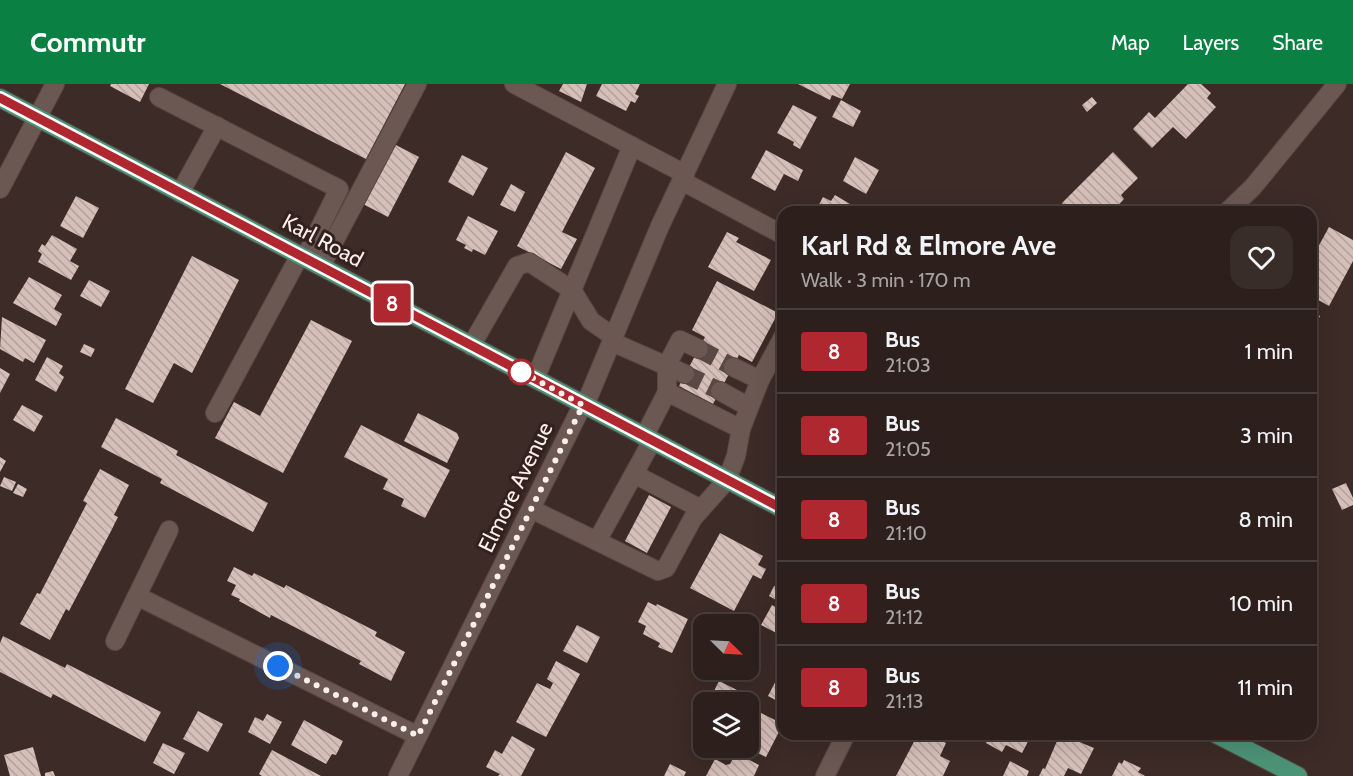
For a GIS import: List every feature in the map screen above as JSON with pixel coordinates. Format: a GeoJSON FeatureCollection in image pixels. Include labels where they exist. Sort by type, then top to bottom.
{"type":"FeatureCollection","features":[{"type":"Feature","properties":{"kind":"main road","name":"Karl Road"},"geometry":{"type":"LineString","coordinates":[[0,98],[777,506]]}},
{"type":"Feature","properties":{"kind":"main road"},"geometry":{"type":"LineString","coordinates":[[1228,740],[1298,776]]}},
{"type":"Feature","properties":{"kind":"street"},"geometry":{"type":"LineString","coordinates":[[0,189],[55,84]]}},
{"type":"Feature","properties":{"kind":"street"},"geometry":{"type":"LineString","coordinates":[[215,413],[417,84]]}},
{"type":"Feature","properties":{"kind":"street"},"geometry":{"type":"LineString","coordinates":[[514,84],[632,146],[777,232]]}},
{"type":"Feature","properties":{"kind":"street","name":"Elmore Avenue"},"geometry":{"type":"LineString","coordinates":[[398,776],[583,405],[683,177],[727,84]]}},
{"type":"Feature","properties":{"kind":"street"},"geometry":{"type":"LineString","coordinates":[[1233,206],[1253,187],[1337,84]]}},
{"type":"Feature","properties":{"kind":"street"},"geometry":{"type":"LineString","coordinates":[[159,97],[339,189],[309,259]]}},
{"type":"Feature","properties":{"kind":"street"},"geometry":{"type":"LineString","coordinates":[[180,193],[217,126]]}},
{"type":"Feature","properties":{"kind":"street"},"geometry":{"type":"LineString","coordinates":[[534,379],[632,146]]}},
{"type":"Feature","properties":{"kind":"street"},"geometry":{"type":"LineString","coordinates":[[471,346],[517,266],[529,262],[572,290],[591,321],[613,340],[686,374]]}},
{"type":"Feature","properties":{"kind":"street"},"geometry":{"type":"LineString","coordinates":[[597,542],[634,474],[667,392],[667,365],[680,340],[699,349]]}},
{"type":"Feature","properties":{"kind":"street"},"geometry":{"type":"LineString","coordinates":[[531,509],[658,571],[666,568],[701,509],[727,480],[749,407],[777,348]]}},
{"type":"Feature","properties":{"kind":"street"},"geometry":{"type":"LineString","coordinates":[[733,367],[760,380]]}},
{"type":"Feature","properties":{"kind":"street"},"geometry":{"type":"LineString","coordinates":[[720,391],[749,407]]}},
{"type":"Feature","properties":{"kind":"street"},"geometry":{"type":"LineString","coordinates":[[667,392],[741,429]]}},
{"type":"Feature","properties":{"kind":"street"},"geometry":{"type":"LineString","coordinates":[[634,474],[701,509]]}},
{"type":"Feature","properties":{"kind":"street"},"geometry":{"type":"LineString","coordinates":[[115,641],[170,530]]}},
{"type":"Feature","properties":{"kind":"street"},"geometry":{"type":"LineString","coordinates":[[137,596],[418,736]]}},
{"type":"Feature","properties":{"kind":"street"},"geometry":{"type":"LineString","coordinates":[[825,776],[843,740]]}},
{"type":"Feature","properties":{"kind":"building"},"geometry":{"type":"Polygon","coordinates":[[[111,84],[149,84],[140,102],[110,86],[111,84]]]}},
{"type":"Feature","properties":{"kind":"building"},"geometry":{"type":"Polygon","coordinates":[[[220,84],[405,84],[366,159],[220,84]]]}},
{"type":"Feature","properties":{"kind":"building"},"geometry":{"type":"Polygon","coordinates":[[[563,84],[587,84],[581,102],[559,91],[563,84]]]}},
{"type":"Feature","properties":{"kind":"building"},"geometry":{"type":"Polygon","coordinates":[[[602,84],[640,84],[635,94],[639,96],[635,103],[631,101],[626,111],[596,96],[602,84]]]}},
{"type":"Feature","properties":{"kind":"building"},"geometry":{"type":"Polygon","coordinates":[[[798,84],[850,84],[842,99],[832,95],[830,100],[798,84]]]}},
{"type":"Feature","properties":{"kind":"building"},"geometry":{"type":"Polygon","coordinates":[[[1188,84],[1201,84],[1211,93],[1207,98],[1216,107],[1186,139],[1173,127],[1152,148],[1133,129],[1149,112],[1155,118],[1188,84]]]}},
{"type":"Feature","properties":{"kind":"building"},"geometry":{"type":"Polygon","coordinates":[[[1092,97],[1097,103],[1087,112],[1082,105],[1092,97]]]}},
{"type":"Feature","properties":{"kind":"building"},"geometry":{"type":"Polygon","coordinates":[[[841,100],[861,111],[853,127],[832,117],[841,100]]]}},
{"type":"Feature","properties":{"kind":"building"},"geometry":{"type":"Polygon","coordinates":[[[793,105],[817,117],[800,149],[793,145],[794,142],[777,133],[793,105]]]}},
{"type":"Feature","properties":{"kind":"building"},"geometry":{"type":"Polygon","coordinates":[[[392,143],[419,157],[388,217],[361,203],[392,143]]]}},
{"type":"Feature","properties":{"kind":"building"},"geometry":{"type":"Polygon","coordinates":[[[766,150],[803,170],[798,181],[784,174],[775,191],[751,178],[766,150]]]}},
{"type":"Feature","properties":{"kind":"building"},"geometry":{"type":"Polygon","coordinates":[[[566,152],[595,168],[562,232],[577,239],[561,269],[517,246],[566,152]]]}},
{"type":"Feature","properties":{"kind":"building"},"geometry":{"type":"Polygon","coordinates":[[[1113,152],[1138,178],[1121,195],[1124,199],[1118,206],[1064,206],[1062,203],[1113,152]]]}},
{"type":"Feature","properties":{"kind":"building"},"geometry":{"type":"Polygon","coordinates":[[[462,155],[488,168],[473,196],[448,182],[462,155]]]}},
{"type":"Feature","properties":{"kind":"building"},"geometry":{"type":"Polygon","coordinates":[[[855,157],[879,170],[866,194],[843,181],[855,157]]]}},
{"type":"Feature","properties":{"kind":"building"},"geometry":{"type":"Polygon","coordinates":[[[511,184],[525,192],[515,212],[500,205],[511,184]]]}},
{"type":"Feature","properties":{"kind":"building"},"geometry":{"type":"Polygon","coordinates":[[[835,195],[850,204],[849,206],[818,206],[823,197],[831,201],[835,195]]]}},
{"type":"Feature","properties":{"kind":"building"},"geometry":{"type":"Polygon","coordinates":[[[76,196],[99,208],[83,238],[60,226],[76,196]]]}},
{"type":"Feature","properties":{"kind":"building"},"geometry":{"type":"Polygon","coordinates":[[[468,216],[498,231],[485,255],[473,249],[472,252],[464,248],[466,245],[456,240],[468,216]]]}},
{"type":"Feature","properties":{"kind":"building"},"geometry":{"type":"Polygon","coordinates":[[[1329,227],[1353,240],[1353,261],[1329,306],[1317,299],[1317,249],[1329,227]]]}},
{"type":"Feature","properties":{"kind":"building"},"geometry":{"type":"Polygon","coordinates":[[[727,232],[739,238],[736,242],[771,260],[754,291],[708,267],[727,232]]]}},
{"type":"Feature","properties":{"kind":"building"},"geometry":{"type":"Polygon","coordinates":[[[52,235],[77,249],[70,261],[79,266],[71,280],[38,262],[42,254],[38,251],[42,244],[45,246],[52,235]]]}},
{"type":"Feature","properties":{"kind":"building"},"geometry":{"type":"Polygon","coordinates":[[[192,256],[239,280],[192,373],[174,363],[153,403],[125,389],[192,256]]]}},
{"type":"Feature","properties":{"kind":"building"},"geometry":{"type":"Polygon","coordinates":[[[29,277],[62,295],[54,309],[62,314],[56,326],[13,303],[29,277]]]}},
{"type":"Feature","properties":{"kind":"building"},"geometry":{"type":"Polygon","coordinates":[[[89,280],[110,291],[101,307],[80,296],[89,280]]]}},
{"type":"Feature","properties":{"kind":"building"},"geometry":{"type":"Polygon","coordinates":[[[717,281],[777,312],[752,362],[739,355],[713,404],[679,386],[705,337],[692,330],[717,281]]]}},
{"type":"Feature","properties":{"kind":"building"},"geometry":{"type":"Polygon","coordinates":[[[2,317],[46,340],[34,363],[25,358],[23,362],[0,349],[2,317]]]}},
{"type":"Feature","properties":{"kind":"building"},"geometry":{"type":"Polygon","coordinates":[[[311,320],[352,341],[283,473],[215,438],[234,402],[260,416],[311,320]]]}},
{"type":"Feature","properties":{"kind":"building"},"geometry":{"type":"Polygon","coordinates":[[[84,344],[95,349],[91,357],[80,352],[84,344]]]}},
{"type":"Feature","properties":{"kind":"building"},"geometry":{"type":"Polygon","coordinates":[[[47,357],[63,366],[59,373],[64,377],[56,392],[35,380],[47,357]]]}},
{"type":"Feature","properties":{"kind":"building"},"geometry":{"type":"Polygon","coordinates":[[[0,368],[10,374],[0,393],[0,368]]]}},
{"type":"Feature","properties":{"kind":"building"},"geometry":{"type":"Polygon","coordinates":[[[22,405],[43,416],[34,432],[13,420],[22,405]]]}},
{"type":"Feature","properties":{"kind":"building"},"geometry":{"type":"Polygon","coordinates":[[[418,413],[457,433],[459,438],[447,463],[404,441],[418,413]]]}},
{"type":"Feature","properties":{"kind":"building"},"geometry":{"type":"Polygon","coordinates":[[[116,418],[178,451],[176,455],[268,503],[253,532],[160,483],[162,479],[101,447],[116,418]]]}},
{"type":"Feature","properties":{"kind":"building"},"geometry":{"type":"Polygon","coordinates":[[[361,425],[450,470],[425,518],[401,506],[404,499],[383,489],[388,479],[344,457],[361,425]]]}},
{"type":"Feature","properties":{"kind":"building"},"geometry":{"type":"Polygon","coordinates":[[[0,457],[6,461],[0,472],[0,457]]]}},
{"type":"Feature","properties":{"kind":"building"},"geometry":{"type":"Polygon","coordinates":[[[100,469],[129,485],[114,515],[118,517],[111,531],[69,611],[66,609],[50,640],[20,624],[37,593],[40,594],[87,503],[83,501],[100,469]]]}},
{"type":"Feature","properties":{"kind":"building"},"geometry":{"type":"Polygon","coordinates":[[[4,477],[16,482],[12,491],[0,486],[4,477]]]}},
{"type":"Feature","properties":{"kind":"building"},"geometry":{"type":"Polygon","coordinates":[[[1346,483],[1353,498],[1353,505],[1342,510],[1332,489],[1346,483]]]}},
{"type":"Feature","properties":{"kind":"building"},"geometry":{"type":"Polygon","coordinates":[[[18,484],[27,489],[23,497],[13,493],[18,484]]]}},
{"type":"Feature","properties":{"kind":"building"},"geometry":{"type":"Polygon","coordinates":[[[649,495],[671,507],[647,553],[625,541],[649,495]]]}},
{"type":"Feature","properties":{"kind":"building"},"geometry":{"type":"Polygon","coordinates":[[[720,533],[763,556],[758,565],[766,569],[761,579],[753,575],[734,611],[690,588],[720,533]]]}},
{"type":"Feature","properties":{"kind":"building"},"geometry":{"type":"Polygon","coordinates":[[[234,567],[252,576],[254,573],[284,588],[286,585],[377,632],[375,636],[405,652],[391,681],[359,664],[361,661],[239,601],[240,599],[231,595],[236,585],[227,581],[234,567]]]}},
{"type":"Feature","properties":{"kind":"building"},"geometry":{"type":"Polygon","coordinates":[[[774,586],[777,588],[777,600],[769,596],[774,586]]]}},
{"type":"Feature","properties":{"kind":"building"},"geometry":{"type":"Polygon","coordinates":[[[648,602],[688,619],[672,653],[658,647],[660,643],[643,634],[646,626],[638,622],[648,602]]]}},
{"type":"Feature","properties":{"kind":"building"},"geometry":{"type":"Polygon","coordinates":[[[772,605],[777,608],[777,633],[761,625],[772,605]]]}},
{"type":"Feature","properties":{"kind":"building"},"geometry":{"type":"Polygon","coordinates":[[[577,625],[600,637],[587,663],[563,651],[577,625]]]}},
{"type":"Feature","properties":{"kind":"building"},"geometry":{"type":"Polygon","coordinates":[[[3,636],[65,668],[67,664],[161,712],[145,742],[53,694],[51,698],[0,672],[0,643],[3,636]]]}},
{"type":"Feature","properties":{"kind":"building"},"geometry":{"type":"Polygon","coordinates":[[[556,661],[580,674],[546,737],[516,722],[537,683],[550,689],[553,683],[547,679],[556,661]]]}},
{"type":"Feature","properties":{"kind":"building"},"geometry":{"type":"Polygon","coordinates":[[[777,679],[777,701],[768,696],[777,679]]]}},
{"type":"Feature","properties":{"kind":"building"},"geometry":{"type":"Polygon","coordinates":[[[719,681],[741,692],[714,692],[719,681]]]}},
{"type":"Feature","properties":{"kind":"building"},"geometry":{"type":"Polygon","coordinates":[[[198,711],[223,724],[208,752],[183,739],[198,711]]]}},
{"type":"Feature","properties":{"kind":"building"},"geometry":{"type":"Polygon","coordinates":[[[759,712],[777,721],[777,736],[766,757],[759,754],[759,712]]]}},
{"type":"Feature","properties":{"kind":"building"},"geometry":{"type":"Polygon","coordinates":[[[267,714],[282,722],[270,744],[248,732],[255,717],[263,721],[267,714]]]}},
{"type":"Feature","properties":{"kind":"building"},"geometry":{"type":"Polygon","coordinates":[[[304,720],[343,741],[336,755],[332,754],[326,764],[291,745],[304,720]]]}},
{"type":"Feature","properties":{"kind":"building"},"geometry":{"type":"Polygon","coordinates":[[[512,736],[535,749],[521,776],[498,776],[500,774],[486,767],[495,750],[502,754],[512,736]]]}},
{"type":"Feature","properties":{"kind":"building"},"geometry":{"type":"Polygon","coordinates":[[[915,740],[940,740],[946,743],[940,756],[950,761],[943,776],[896,776],[915,740]]]}},
{"type":"Feature","properties":{"kind":"building"},"geometry":{"type":"Polygon","coordinates":[[[988,740],[1029,740],[1022,753],[1006,745],[1002,752],[986,743],[988,740]]]}},
{"type":"Feature","properties":{"kind":"building"},"geometry":{"type":"Polygon","coordinates":[[[1057,740],[1075,740],[1094,748],[1081,774],[1068,768],[1064,776],[1039,776],[1043,768],[1045,769],[1057,740]]]}},
{"type":"Feature","properties":{"kind":"building"},"geometry":{"type":"Polygon","coordinates":[[[163,743],[185,753],[174,774],[153,763],[163,743]]]}},
{"type":"Feature","properties":{"kind":"building"},"geometry":{"type":"Polygon","coordinates":[[[33,747],[41,776],[10,776],[4,755],[33,747]]]}},
{"type":"Feature","properties":{"kind":"building"},"geometry":{"type":"Polygon","coordinates":[[[272,750],[321,776],[262,776],[259,774],[272,750]]]}},
{"type":"Feature","properties":{"kind":"building"},"geometry":{"type":"Polygon","coordinates":[[[733,758],[746,758],[759,765],[754,776],[706,776],[715,759],[726,765],[730,764],[733,758]]]}},
{"type":"Feature","properties":{"kind":"building"},"geometry":{"type":"Polygon","coordinates":[[[1124,760],[1141,768],[1138,772],[1145,776],[1112,776],[1119,762],[1122,764],[1124,760]]]}},
{"type":"Feature","properties":{"kind":"building"},"geometry":{"type":"Polygon","coordinates":[[[1010,761],[1029,771],[1027,776],[1003,776],[1010,761]]]}},
{"type":"Feature","properties":{"kind":"building"},"geometry":{"type":"Polygon","coordinates":[[[670,764],[686,772],[684,776],[664,776],[670,764]]]}},
{"type":"Feature","properties":{"kind":"building"},"geometry":{"type":"Polygon","coordinates":[[[53,771],[55,776],[45,776],[45,773],[53,771]]]}},
{"type":"Feature","properties":{"kind":"tunnel"},"geometry":{"type":"LineString","coordinates":[[699,349],[733,367]]}},
{"type":"Feature","properties":{"kind":"tunnel"},"geometry":{"type":"LineString","coordinates":[[685,374],[720,391]]}},
{"type":"Feature","properties":{"kind":"bus line","name":"8"},"geometry":{"type":"LineString","coordinates":[[0,98],[777,506]]}},
{"type":"Feature","properties":{"kind":"route"},"geometry":{"type":"LineString","coordinates":[[278,666],[418,736],[583,405],[518,370],[521,372]]}}]}
